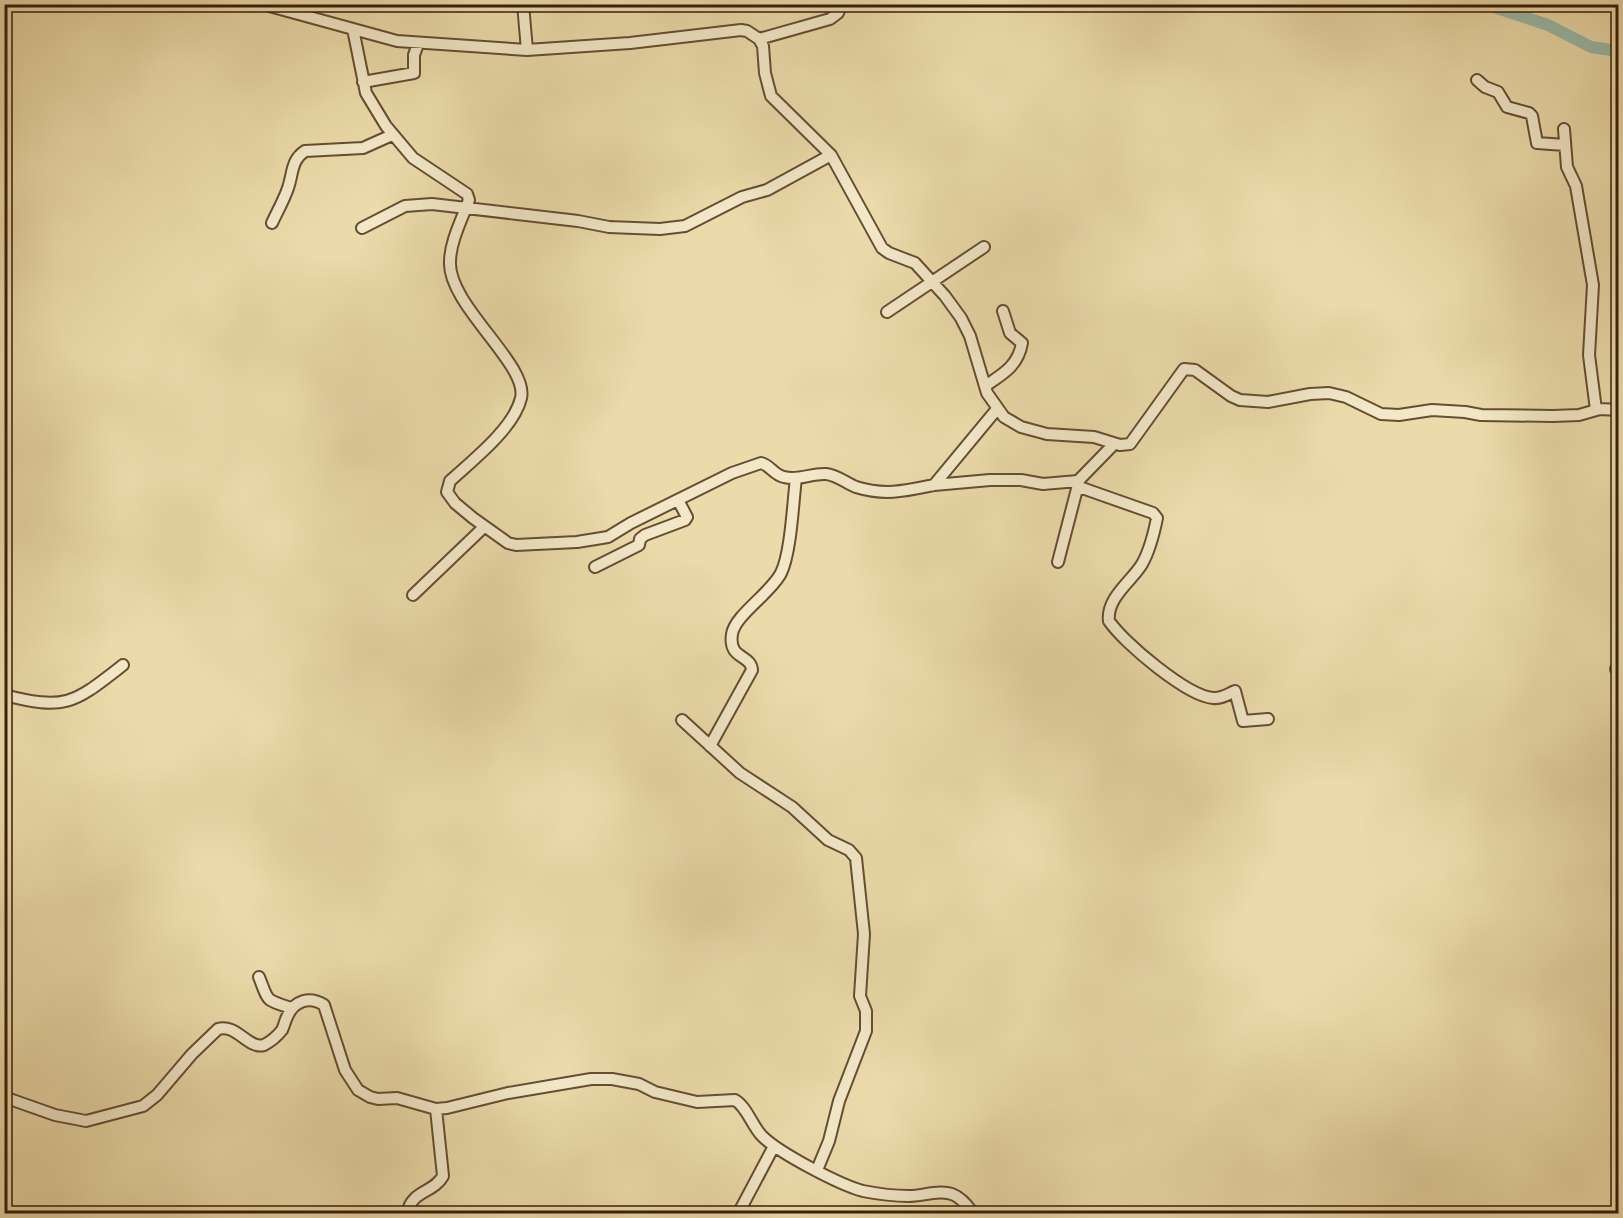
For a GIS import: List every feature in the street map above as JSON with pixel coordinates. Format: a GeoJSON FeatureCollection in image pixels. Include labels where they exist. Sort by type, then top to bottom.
{"type":"FeatureCollection","features":[{"type":"Feature","properties":{"kind":"street"},"geometry":{"type":"LineString","coordinates":[[262,4],[397,41],[418,44],[527,50],[630,43],[747,31],[759,39],[763,46],[765,73],[771,96],[831,155],[882,248],[915,263],[933,280],[961,318],[977,354],[985,386],[997,409],[1004,417],[1021,427],[1047,434],[1094,437],[1114,444],[1126,445],[1134,441],[1184,369],[1190,369],[1231,396],[1250,401],[1268,402],[1329,393],[1381,414],[1398,415],[1432,410],[1481,415],[1579,415],[1596,410],[1618,410]]}},
{"type":"Feature","properties":{"kind":"street"},"geometry":{"type":"LineString","coordinates":[[523,4],[527,50]]}},
{"type":"Feature","properties":{"kind":"street"},"geometry":{"type":"LineString","coordinates":[[759,39],[830,19],[838,14],[842,4]]}},
{"type":"Feature","properties":{"kind":"street"},"geometry":{"type":"LineString","coordinates":[[353,29],[366,93],[392,135],[413,158],[464,190],[469,200],[449,262],[452,277],[471,312],[517,376],[522,396],[513,416],[450,481],[447,492],[455,503],[502,541],[516,545],[598,540],[608,537],[631,523],[732,473],[760,463],[783,477],[796,478],[827,474],[871,491],[888,493],[934,485],[990,480],[1021,480],[1043,484],[1078,483]]}},
{"type":"Feature","properties":{"kind":"street"},"geometry":{"type":"LineString","coordinates":[[363,82],[414,73],[414,55],[418,44]]}},
{"type":"Feature","properties":{"kind":"street"},"geometry":{"type":"LineString","coordinates":[[1477,80],[1485,87],[1498,92],[1507,107],[1530,113],[1537,143],[1565,145]]}},
{"type":"Feature","properties":{"kind":"street"},"geometry":{"type":"LineString","coordinates":[[1564,129],[1567,167],[1576,186],[1593,285],[1588,355],[1596,410]]}},
{"type":"Feature","properties":{"kind":"street"},"geometry":{"type":"LineString","coordinates":[[272,223],[288,188],[298,155],[305,151],[363,148],[392,135]]}},
{"type":"Feature","properties":{"kind":"street"},"geometry":{"type":"LineString","coordinates":[[362,228],[405,206],[432,204],[609,227],[660,229],[685,226],[742,197],[767,190],[831,155]]}},
{"type":"Feature","properties":{"kind":"street"},"geometry":{"type":"LineString","coordinates":[[887,312],[984,247]]}},
{"type":"Feature","properties":{"kind":"street"},"geometry":{"type":"LineString","coordinates":[[985,386],[1013,366],[1021,352],[1022,343],[1010,333],[1003,311]]}},
{"type":"Feature","properties":{"kind":"street"},"geometry":{"type":"LineString","coordinates":[[934,485],[997,409]]}},
{"type":"Feature","properties":{"kind":"street"},"geometry":{"type":"LineString","coordinates":[[1058,562],[1078,483],[1114,444]]}},
{"type":"Feature","properties":{"kind":"street"},"geometry":{"type":"LineString","coordinates":[[710,746],[753,668],[747,660],[738,656],[732,647],[732,633],[737,622],[772,586],[782,570],[796,478]]}},
{"type":"Feature","properties":{"kind":"street"},"geometry":{"type":"LineString","coordinates":[[1078,483],[1082,488],[1153,513],[1157,517],[1143,561],[1116,598],[1108,617],[1112,624],[1133,647],[1185,686],[1206,697],[1216,699],[1235,690],[1243,721],[1268,719]]}},
{"type":"Feature","properties":{"kind":"street"},"geometry":{"type":"LineString","coordinates":[[596,567],[639,545],[640,539],[645,536],[685,520],[687,517],[678,500]]}},
{"type":"Feature","properties":{"kind":"street"},"geometry":{"type":"LineString","coordinates":[[413,594],[484,527]]}},
{"type":"Feature","properties":{"kind":"street"},"geometry":{"type":"LineString","coordinates":[[4,695],[35,703],[63,703],[88,692],[123,665]]}},
{"type":"Feature","properties":{"kind":"street"},"geometry":{"type":"LineString","coordinates":[[682,720],[740,773],[792,807],[828,840],[845,847],[856,858],[864,934],[860,996],[866,1011],[866,1031],[839,1101],[829,1141],[817,1170]]}},
{"type":"Feature","properties":{"kind":"street"},"geometry":{"type":"LineString","coordinates":[[259,977],[266,998],[270,1002],[291,1008]]}},
{"type":"Feature","properties":{"kind":"street"},"geometry":{"type":"LineString","coordinates":[[4,1097],[55,1116],[86,1121],[142,1106],[157,1095],[192,1054],[218,1029],[230,1029],[256,1045],[264,1045],[282,1029],[291,1008],[300,1001],[309,999],[324,1005],[345,1070],[358,1090],[370,1097],[397,1098],[435,1108],[447,1108],[508,1094],[591,1079],[612,1078],[697,1102],[735,1100],[742,1106],[754,1127],[774,1146],[817,1170],[861,1190],[879,1194],[908,1196],[946,1193],[962,1200],[974,1214]]}},
{"type":"Feature","properties":{"kind":"street"},"geometry":{"type":"LineString","coordinates":[[407,1214],[413,1199],[438,1183],[443,1176],[435,1108]]}},
{"type":"Feature","properties":{"kind":"street"},"geometry":{"type":"LineString","coordinates":[[738,1214],[774,1146]]}},
{"type":"Feature","properties":{"kind":"waterway"},"geometry":{"type":"LineString","coordinates":[[1485,4],[1548,25],[1591,47],[1618,51]]}}]}
